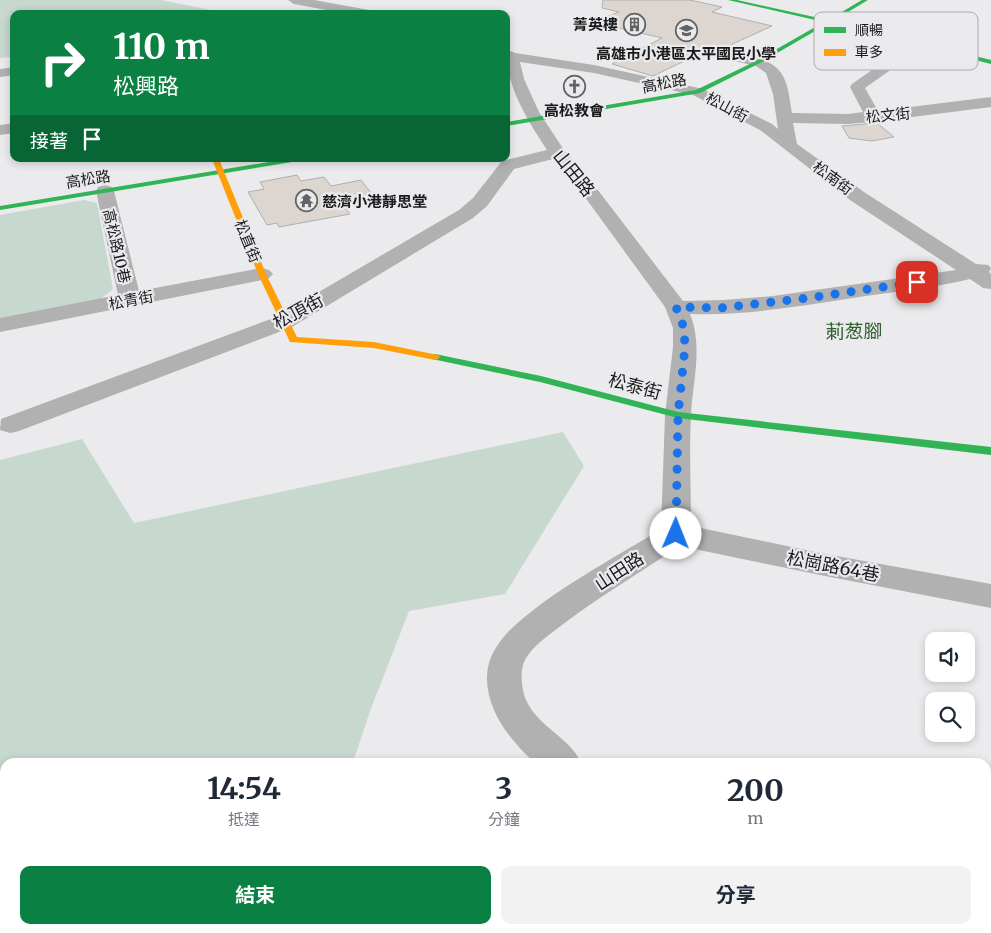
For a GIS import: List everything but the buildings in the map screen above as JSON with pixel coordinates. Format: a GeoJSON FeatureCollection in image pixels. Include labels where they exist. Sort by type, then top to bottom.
{"type":"FeatureCollection","features":[{"type":"Feature","properties":{"kind":"street"},"geometry":{"type":"LineString","coordinates":[[294,0],[346,10]]}},
{"type":"Feature","properties":{"kind":"street"},"geometry":{"type":"LineString","coordinates":[[324,6],[342,0]]}},
{"type":"Feature","properties":{"kind":"street"},"geometry":{"type":"LineString","coordinates":[[730,0],[812,18]]}},
{"type":"Feature","properties":{"kind":"street"},"geometry":{"type":"LineString","coordinates":[[822,12],[843,0]]}},
{"type":"Feature","properties":{"kind":"street","name":"高松路"},"geometry":{"type":"LineString","coordinates":[[846,12],[866,0]]}},
{"type":"Feature","properties":{"kind":"street"},"geometry":{"type":"LineString","coordinates":[[796,27],[812,18]]}},
{"type":"Feature","properties":{"kind":"street","name":"高松路"},"geometry":{"type":"LineString","coordinates":[[510,116],[533,116],[651,101],[701,81],[814,29]]}},
{"type":"Feature","properties":{"kind":"street","name":"松山街"},"geometry":{"type":"LineString","coordinates":[[510,55],[594,69],[678,87],[701,81],[788,146]]}},
{"type":"Feature","properties":{"kind":"street"},"geometry":{"type":"LineString","coordinates":[[731,62],[756,56],[772,71],[777,83],[788,146]]}},
{"type":"Feature","properties":{"kind":"street","name":"山田路"},"geometry":{"type":"LineString","coordinates":[[510,58],[533,116],[557,153],[588,189],[676,307],[684,328],[685,347],[678,415],[676,534],[579,596],[521,640],[506,662],[505,693],[520,724],[538,744],[557,758]]}},
{"type":"Feature","properties":{"kind":"street"},"geometry":{"type":"LineString","coordinates":[[978,59],[991,62]]}},
{"type":"Feature","properties":{"kind":"street","name":"高松路"},"geometry":{"type":"LineString","coordinates":[[701,81],[731,62]]}},
{"type":"Feature","properties":{"kind":"street"},"geometry":{"type":"LineString","coordinates":[[873,117],[856,87],[881,70]]}},
{"type":"Feature","properties":{"kind":"street","name":"高松路"},"geometry":{"type":"LineString","coordinates":[[510,123],[533,116],[678,87]]}},
{"type":"Feature","properties":{"kind":"street","name":"松文街"},"geometry":{"type":"LineString","coordinates":[[784,118],[831,119],[873,117],[991,102]]}},
{"type":"Feature","properties":{"kind":"street","name":"松南街"},"geometry":{"type":"LineString","coordinates":[[788,146],[857,196],[985,273]]}},
{"type":"Feature","properties":{"kind":"street","name":"松頂街"},"geometry":{"type":"LineString","coordinates":[[10,425],[284,322],[466,214],[480,202],[508,165],[557,153]]}},
{"type":"Feature","properties":{"kind":"street","name":"高松路"},"geometry":{"type":"LineString","coordinates":[[0,197],[217,164],[249,162]]}},
{"type":"Feature","properties":{"kind":"street","name":"高松路"},"geometry":{"type":"LineString","coordinates":[[0,208],[105,191],[217,164]]}},
{"type":"Feature","properties":{"kind":"street","name":"松直街"},"geometry":{"type":"LineString","coordinates":[[217,164],[262,274],[284,322]]}},
{"type":"Feature","properties":{"kind":"street","name":"高松路10巷"},"geometry":{"type":"LineString","coordinates":[[105,191],[130,300]]}},
{"type":"Feature","properties":{"kind":"street"},"geometry":{"type":"LineString","coordinates":[[676,307],[720,308],[808,298],[985,273]]}},
{"type":"Feature","properties":{"kind":"street","name":"松青街"},"geometry":{"type":"LineString","coordinates":[[0,325],[262,274]]}},
{"type":"Feature","properties":{"kind":"street","name":"松泰街"},"geometry":{"type":"LineString","coordinates":[[284,322],[293,340],[374,344],[541,379],[678,415],[991,451]]}},
{"type":"Feature","properties":{"kind":"street","name":"松崗路64巷"},"geometry":{"type":"LineString","coordinates":[[676,534],[820,564],[991,596]]}},
{"type":"Feature","properties":{"kind":"shaded area"},"geometry":{"type":"Polygon","coordinates":[[[0,0],[161,0],[210,10],[10,10],[10,57],[0,58],[0,0]]]}},
{"type":"Feature","properties":{"kind":"shaded area"},"geometry":{"type":"Polygon","coordinates":[[[84,200],[97,203],[113,289],[98,301],[0,320],[0,215],[84,200]]]}},
{"type":"Feature","properties":{"kind":"shaded area"},"geometry":{"type":"Polygon","coordinates":[[[563,432],[584,466],[505,594],[409,611],[370,711],[354,758],[0,758],[0,460],[82,439],[134,523],[563,432]]]}},
{"type":"Feature","properties":{"kind":"traffic: fast"},"geometry":{"type":"LineString","coordinates":[[730,0],[814,18]]}},
{"type":"Feature","properties":{"kind":"traffic: fast"},"geometry":{"type":"LineString","coordinates":[[845,12],[866,0]]}},
{"type":"Feature","properties":{"kind":"traffic: fast"},"geometry":{"type":"LineString","coordinates":[[510,123],[698,92],[758,62],[814,30]]}},
{"type":"Feature","properties":{"kind":"traffic: fast"},"geometry":{"type":"LineString","coordinates":[[978,59],[991,62]]}},
{"type":"Feature","properties":{"kind":"traffic: fast"},"geometry":{"type":"LineString","coordinates":[[0,208],[280,162]]}},
{"type":"Feature","properties":{"kind":"traffic: fast"},"geometry":{"type":"LineString","coordinates":[[435,357],[541,379],[678,415],[991,451]]}},
{"type":"Feature","properties":{"kind":"traffic: slow"},"geometry":{"type":"LineString","coordinates":[[216,162],[262,274],[293,340],[374,345],[435,357]]}},
{"type":"Feature","properties":{"kind":"place","name":"菁英樓"},"geometry":{"type":"Point","coordinates":[634,24]}},
{"type":"Feature","properties":{"kind":"place","name":"高雄市小港區太平國民小學"},"geometry":{"type":"Point","coordinates":[686,30]}},
{"type":"Feature","properties":{"kind":"place","name":"高松教會"},"geometry":{"type":"Point","coordinates":[574,87]}},
{"type":"Feature","properties":{"kind":"place","name":"慈濟小港靜思堂"},"geometry":{"type":"Point","coordinates":[306,201]}},
{"type":"Feature","properties":{"kind":"district","name":"莿葱腳"},"geometry":{"type":"Point","coordinates":[854,331]}},
{"type":"Feature","properties":{"kind":"route"},"geometry":{"type":"LineString","coordinates":[[676,534],[678,415],[685,347],[684,328],[676,307],[720,308],[808,298],[917,282]]}}]}
